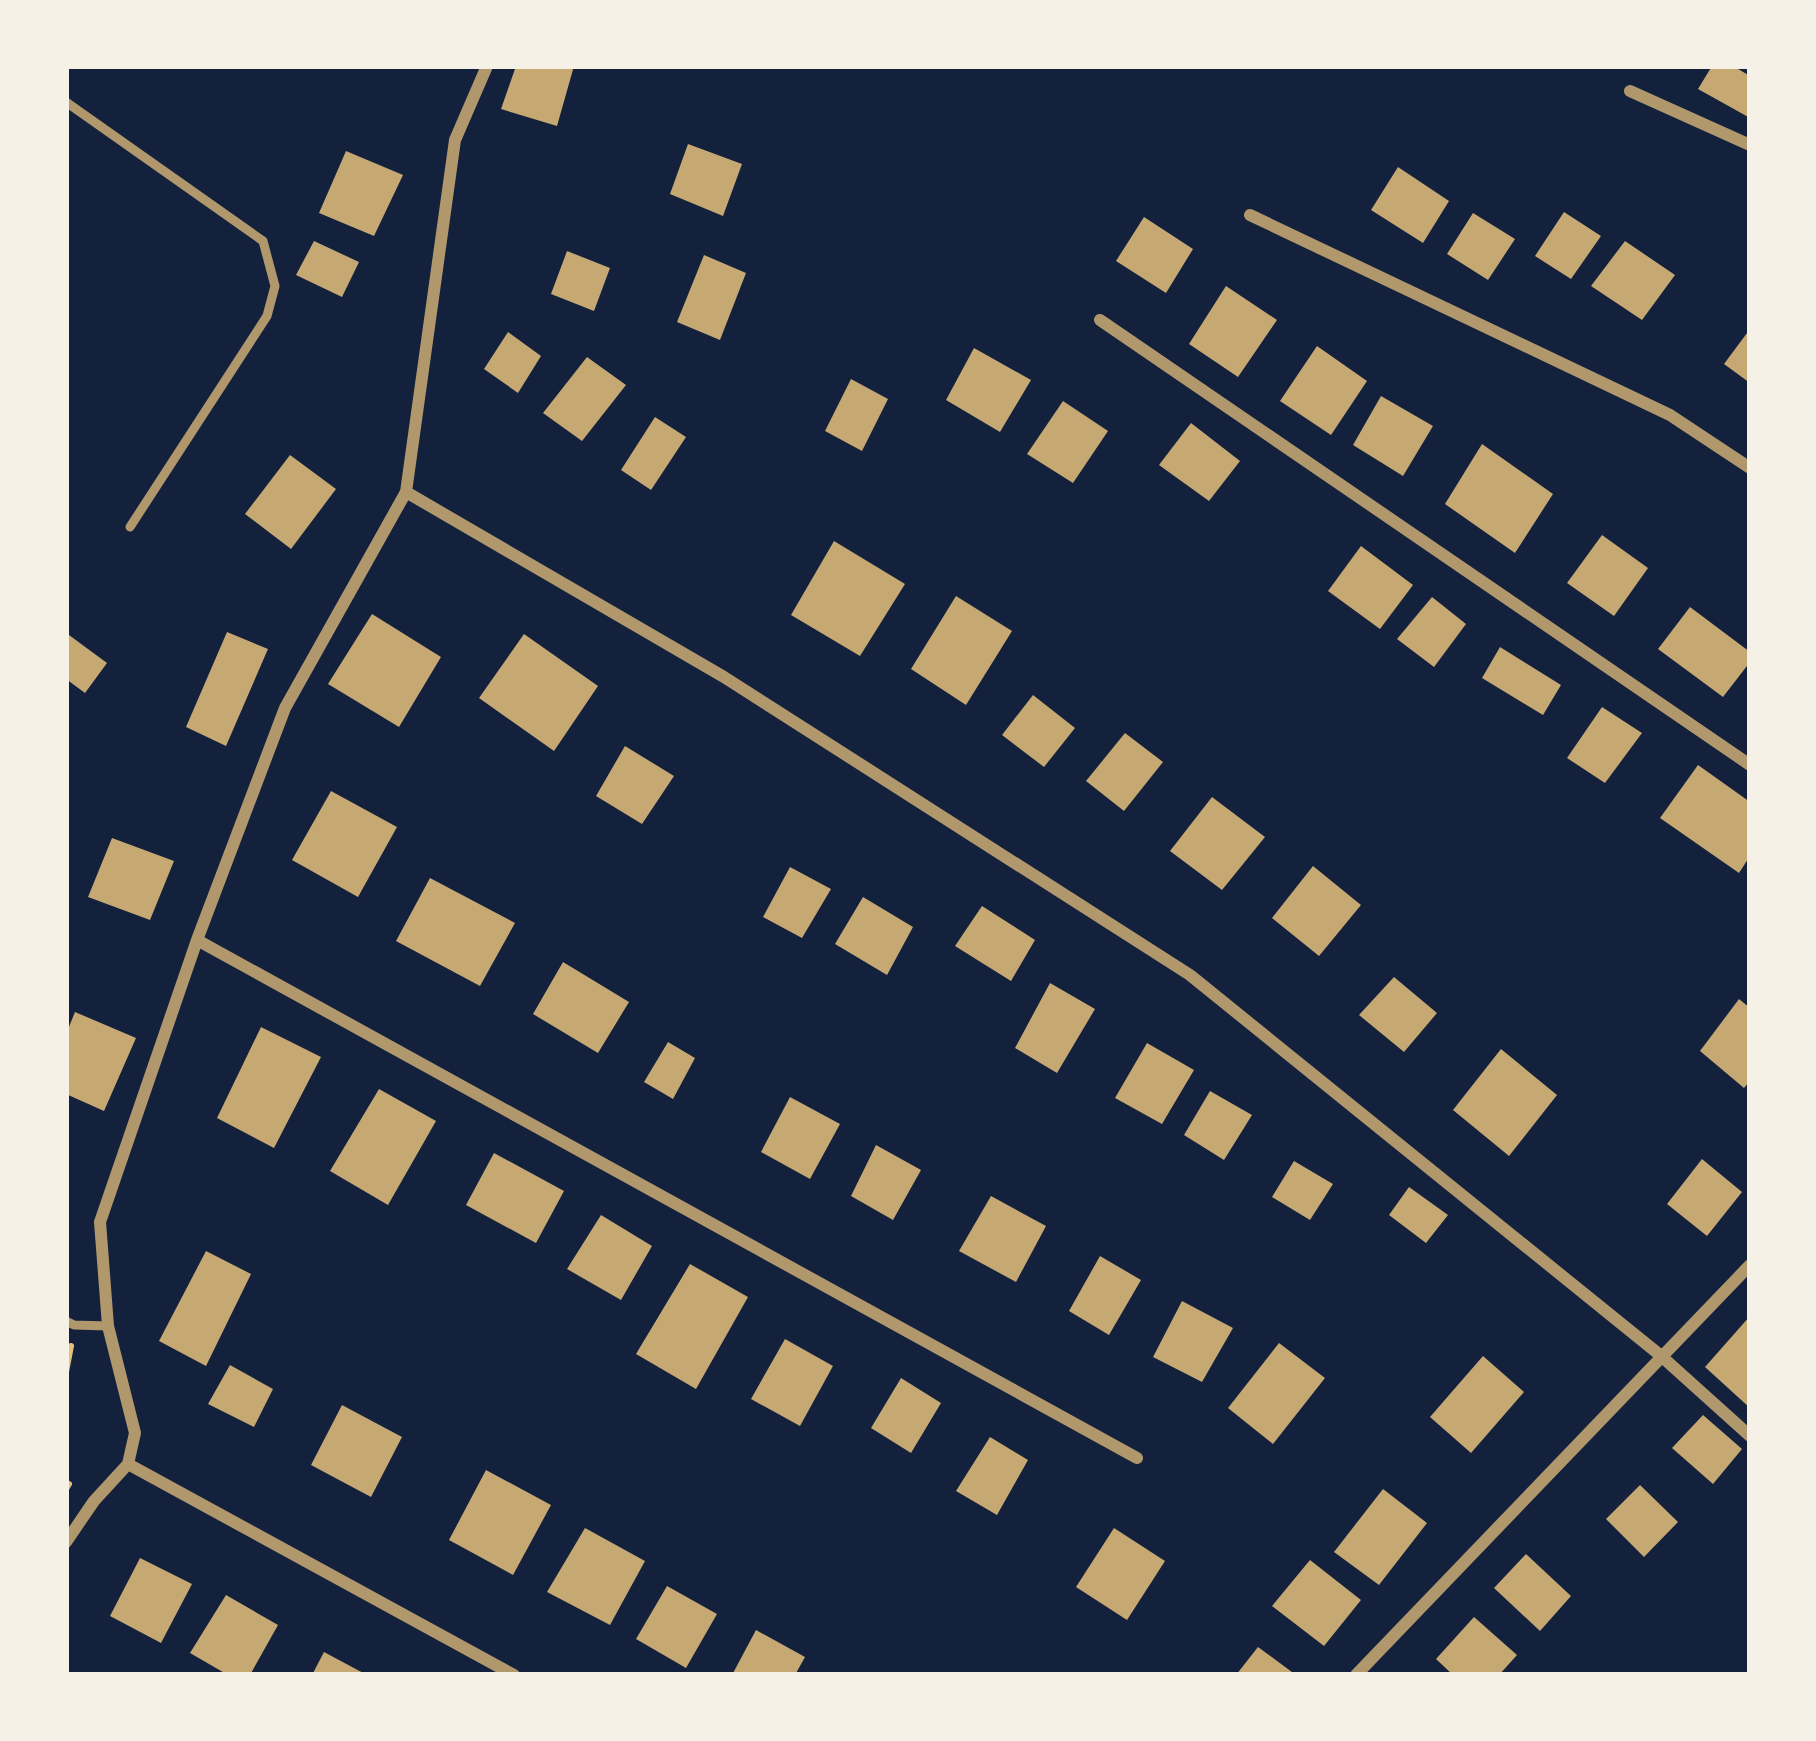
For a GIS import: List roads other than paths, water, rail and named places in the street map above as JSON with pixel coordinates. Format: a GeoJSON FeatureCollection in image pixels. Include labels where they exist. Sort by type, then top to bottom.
{"type":"FeatureCollection","features":[{"type":"Feature","properties":{"kind":"street"},"geometry":{"type":"LineString","coordinates":[[66,1542],[128,1464],[135,1432],[108,1326],[100,1222],[197,940],[285,708],[406,492],[455,140],[487,66]]}},
{"type":"Feature","properties":{"kind":"street"},"geometry":{"type":"LineString","coordinates":[[1630,91],[1750,145]]}},
{"type":"Feature","properties":{"kind":"street"},"geometry":{"type":"LineString","coordinates":[[1250,214],[1670,415],[1750,468]]}},
{"type":"Feature","properties":{"kind":"street"},"geometry":{"type":"LineString","coordinates":[[1100,320],[1750,765]]}},
{"type":"Feature","properties":{"kind":"street"},"geometry":{"type":"LineString","coordinates":[[406,492],[724,677],[1190,975],[1660,1355],[1750,1436]]}},
{"type":"Feature","properties":{"kind":"street"},"geometry":{"type":"LineString","coordinates":[[197,940],[1137,1458]]}},
{"type":"Feature","properties":{"kind":"street"},"geometry":{"type":"LineString","coordinates":[[1356,1675],[1750,1265]]}},
{"type":"Feature","properties":{"kind":"street"},"geometry":{"type":"LineString","coordinates":[[128,1464],[514,1675]]}},
{"type":"Feature","properties":{"kind":"lane"},"geometry":{"type":"LineString","coordinates":[[66,103],[262,241],[275,286],[267,316],[130,527]]}},
{"type":"Feature","properties":{"kind":"lane"},"geometry":{"type":"LineString","coordinates":[[66,1321],[108,1326]]}}]}
